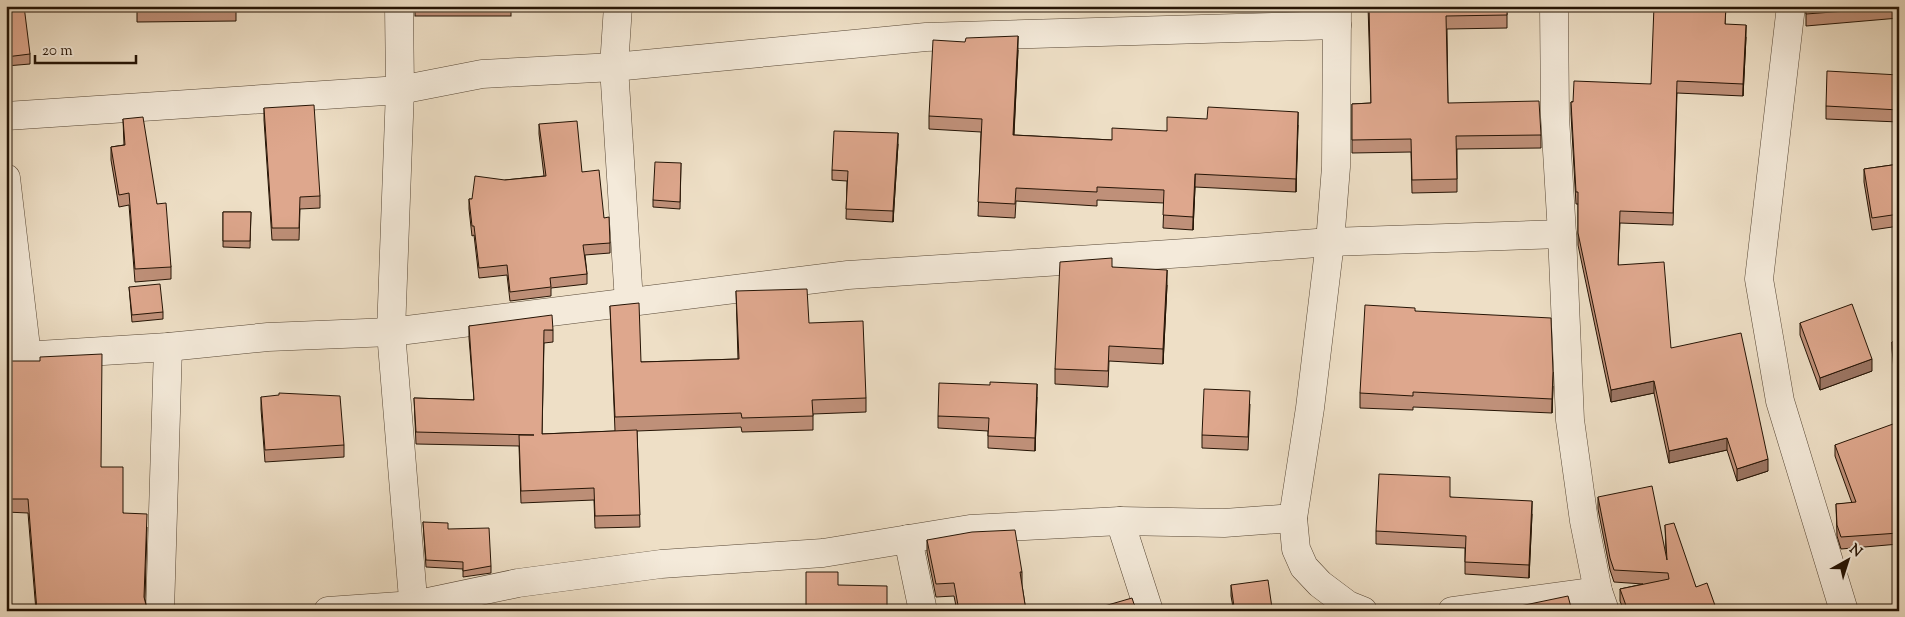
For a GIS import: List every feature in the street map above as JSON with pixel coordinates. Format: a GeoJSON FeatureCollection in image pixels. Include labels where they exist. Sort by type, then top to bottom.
{"type":"FeatureCollection","features":[{"type":"Feature","properties":{"kind":"street"},"geometry":{"type":"LineString","coordinates":[[399,6],[400,90],[391,332],[414,608]]}},
{"type":"Feature","properties":{"kind":"street"},"geometry":{"type":"LineString","coordinates":[[618,6],[614,67],[629,302]]}},
{"type":"Feature","properties":{"kind":"street"},"geometry":{"type":"LineString","coordinates":[[1452,611],[1602,601],[1584,520],[1570,420],[1555,117],[1554,6]]}},
{"type":"Feature","properties":{"kind":"street"},"geometry":{"type":"LineString","coordinates":[[1792,6],[1759,280],[1780,401],[1844,611]]}},
{"type":"Feature","properties":{"kind":"street"},"geometry":{"type":"LineString","coordinates":[[6,116],[400,90],[482,74],[614,67],[926,37],[1337,16],[1336,167],[1330,242],[1310,408],[1293,518],[1296,549],[1304,567],[1320,584],[1348,604],[1363,611]]}},
{"type":"Feature","properties":{"kind":"street"},"geometry":{"type":"LineString","coordinates":[[6,178],[16,356],[168,347],[268,337],[391,332],[848,275],[1330,242],[1562,234]]}},
{"type":"Feature","properties":{"kind":"street"},"geometry":{"type":"LineString","coordinates":[[160,611],[168,347]]}},
{"type":"Feature","properties":{"kind":"street"},"geometry":{"type":"LineString","coordinates":[[328,611],[414,608],[518,583],[661,564],[823,553],[970,529],[1120,521],[1224,523],[1293,518]]}},
{"type":"Feature","properties":{"kind":"street"},"geometry":{"type":"LineString","coordinates":[[1120,521],[1149,611]]}},
{"type":"Feature","properties":{"kind":"street"},"geometry":{"type":"LineString","coordinates":[[908,538],[924,611]]}},
{"type":"Feature","properties":{"kind":"building"},"geometry":{"type":"Polygon","coordinates":[[[6,6],[24,6],[30,54],[6,57],[6,6]]]}},
{"type":"Feature","properties":{"kind":"building"},"geometry":{"type":"Polygon","coordinates":[[[137,6],[236,6],[236,9],[137,9],[137,6]]]}},
{"type":"Feature","properties":{"kind":"building"},"geometry":{"type":"Polygon","coordinates":[[[1369,6],[1507,6],[1507,15],[1446,16],[1448,103],[1539,101],[1541,135],[1456,136],[1457,179],[1412,180],[1411,139],[1352,140],[1352,104],[1371,103],[1369,6]]]}},
{"type":"Feature","properties":{"kind":"building"},"geometry":{"type":"Polygon","coordinates":[[[1654,6],[1726,6],[1725,24],[1746,25],[1743,84],[1677,81],[1673,213],[1620,211],[1618,265],[1664,262],[1671,348],[1741,333],[1768,459],[1737,469],[1727,438],[1669,451],[1654,381],[1611,390],[1578,233],[1578,192],[1576,192],[1571,102],[1573,102],[1574,81],[1651,84],[1654,6]]]}},
{"type":"Feature","properties":{"kind":"building"},"geometry":{"type":"Polygon","coordinates":[[[1806,6],[1899,6],[1899,7],[1806,14],[1806,6]]]}},
{"type":"Feature","properties":{"kind":"building"},"geometry":{"type":"Polygon","coordinates":[[[1018,36],[1013,135],[1112,140],[1112,128],[1167,131],[1167,117],[1207,119],[1208,107],[1298,112],[1296,179],[1195,174],[1193,217],[1163,215],[1164,190],[1097,187],[1097,192],[1016,188],[1015,204],[978,202],[982,119],[929,116],[933,40],[965,42],[966,38],[1018,36]]]}},
{"type":"Feature","properties":{"kind":"building"},"geometry":{"type":"Polygon","coordinates":[[[1827,71],[1899,75],[1899,110],[1826,106],[1827,71]]]}},
{"type":"Feature","properties":{"kind":"building"},"geometry":{"type":"Polygon","coordinates":[[[314,105],[320,196],[300,197],[299,228],[272,228],[264,108],[314,105]]]}},
{"type":"Feature","properties":{"kind":"building"},"geometry":{"type":"Polygon","coordinates":[[[143,117],[157,204],[166,203],[171,267],[135,269],[129,193],[119,195],[111,147],[125,145],[123,119],[143,117]]]}},
{"type":"Feature","properties":{"kind":"building"},"geometry":{"type":"Polygon","coordinates":[[[577,121],[582,172],[599,170],[604,218],[609,217],[610,243],[583,245],[587,274],[550,278],[551,287],[510,292],[507,265],[479,268],[469,199],[472,199],[475,176],[505,180],[546,176],[539,124],[577,121]]]}},
{"type":"Feature","properties":{"kind":"building"},"geometry":{"type":"Polygon","coordinates":[[[834,131],[898,133],[893,211],[846,209],[848,171],[832,170],[834,131]]]}},
{"type":"Feature","properties":{"kind":"building"},"geometry":{"type":"Polygon","coordinates":[[[655,162],[681,163],[680,202],[653,200],[655,162]]]}},
{"type":"Feature","properties":{"kind":"building"},"geometry":{"type":"Polygon","coordinates":[[[1899,164],[1899,214],[1872,218],[1864,169],[1899,164]]]}},
{"type":"Feature","properties":{"kind":"building"},"geometry":{"type":"Polygon","coordinates":[[[223,212],[251,212],[250,241],[223,241],[223,212]]]}},
{"type":"Feature","properties":{"kind":"building"},"geometry":{"type":"Polygon","coordinates":[[[1112,258],[1112,267],[1167,270],[1163,349],[1109,346],[1108,371],[1055,369],[1060,262],[1112,258]]]}},
{"type":"Feature","properties":{"kind":"building"},"geometry":{"type":"Polygon","coordinates":[[[160,284],[163,312],[132,315],[129,287],[160,284]]]}},
{"type":"Feature","properties":{"kind":"building"},"geometry":{"type":"Polygon","coordinates":[[[807,289],[809,323],[863,321],[866,398],[812,400],[813,416],[742,418],[741,413],[615,417],[610,306],[639,303],[641,362],[739,359],[736,291],[807,289]]]}},
{"type":"Feature","properties":{"kind":"building"},"geometry":{"type":"Polygon","coordinates":[[[1852,304],[1872,359],[1820,378],[1800,323],[1852,304]]]}},
{"type":"Feature","properties":{"kind":"building"},"geometry":{"type":"Polygon","coordinates":[[[1365,305],[1415,308],[1415,311],[1551,318],[1552,399],[1413,392],[1413,396],[1360,393],[1365,305]]]}},
{"type":"Feature","properties":{"kind":"building"},"geometry":{"type":"Polygon","coordinates":[[[552,315],[553,330],[544,330],[542,434],[637,430],[640,515],[595,516],[594,488],[521,491],[519,435],[534,435],[416,432],[414,398],[474,400],[469,326],[552,315]]]}},
{"type":"Feature","properties":{"kind":"building"},"geometry":{"type":"Polygon","coordinates":[[[1899,341],[1899,416],[1892,342],[1899,341]]]}},
{"type":"Feature","properties":{"kind":"building"},"geometry":{"type":"Polygon","coordinates":[[[102,354],[101,467],[123,467],[123,513],[147,514],[144,597],[146,605],[151,611],[37,611],[28,499],[6,499],[6,361],[40,361],[40,357],[102,354]]]}},
{"type":"Feature","properties":{"kind":"building"},"geometry":{"type":"Polygon","coordinates":[[[990,382],[1037,384],[1035,438],[988,436],[989,418],[938,416],[939,383],[990,385],[990,382]]]}},
{"type":"Feature","properties":{"kind":"building"},"geometry":{"type":"Polygon","coordinates":[[[1204,389],[1250,391],[1248,437],[1202,435],[1204,389]]]}},
{"type":"Feature","properties":{"kind":"building"},"geometry":{"type":"Polygon","coordinates":[[[279,393],[340,396],[344,445],[265,450],[261,397],[279,395],[279,393]]]}},
{"type":"Feature","properties":{"kind":"building"},"geometry":{"type":"Polygon","coordinates":[[[1893,424],[1899,440],[1899,533],[1841,537],[1837,525],[1836,504],[1856,502],[1835,445],[1893,424]]]}},
{"type":"Feature","properties":{"kind":"building"},"geometry":{"type":"Polygon","coordinates":[[[1379,474],[1450,477],[1450,497],[1532,501],[1529,565],[1465,562],[1466,536],[1376,531],[1379,474]]]}},
{"type":"Feature","properties":{"kind":"building"},"geometry":{"type":"Polygon","coordinates":[[[1652,486],[1667,560],[1665,525],[1674,523],[1696,587],[1707,583],[1717,611],[1628,611],[1620,589],[1669,579],[1668,573],[1614,570],[1598,497],[1652,486]]]}},
{"type":"Feature","properties":{"kind":"building"},"geometry":{"type":"Polygon","coordinates":[[[423,522],[448,523],[448,529],[489,528],[491,566],[463,571],[463,562],[426,560],[423,522]]]}},
{"type":"Feature","properties":{"kind":"building"},"geometry":{"type":"Polygon","coordinates":[[[1015,530],[1026,611],[959,611],[954,583],[936,584],[927,540],[972,532],[1015,530]]]}},
{"type":"Feature","properties":{"kind":"building"},"geometry":{"type":"Polygon","coordinates":[[[806,572],[838,572],[838,585],[887,586],[887,611],[806,611],[806,572]]]}},
{"type":"Feature","properties":{"kind":"building"},"geometry":{"type":"Polygon","coordinates":[[[1268,580],[1272,608],[1342,609],[1347,611],[1204,611],[1234,607],[1231,585],[1268,580]]]}},
{"type":"Feature","properties":{"kind":"building"},"geometry":{"type":"Polygon","coordinates":[[[1568,596],[1572,611],[1501,610],[1568,596]]]}},
{"type":"Feature","properties":{"kind":"building"},"geometry":{"type":"Polygon","coordinates":[[[1132,598],[1140,611],[1087,611],[1132,598]]]}}]}
